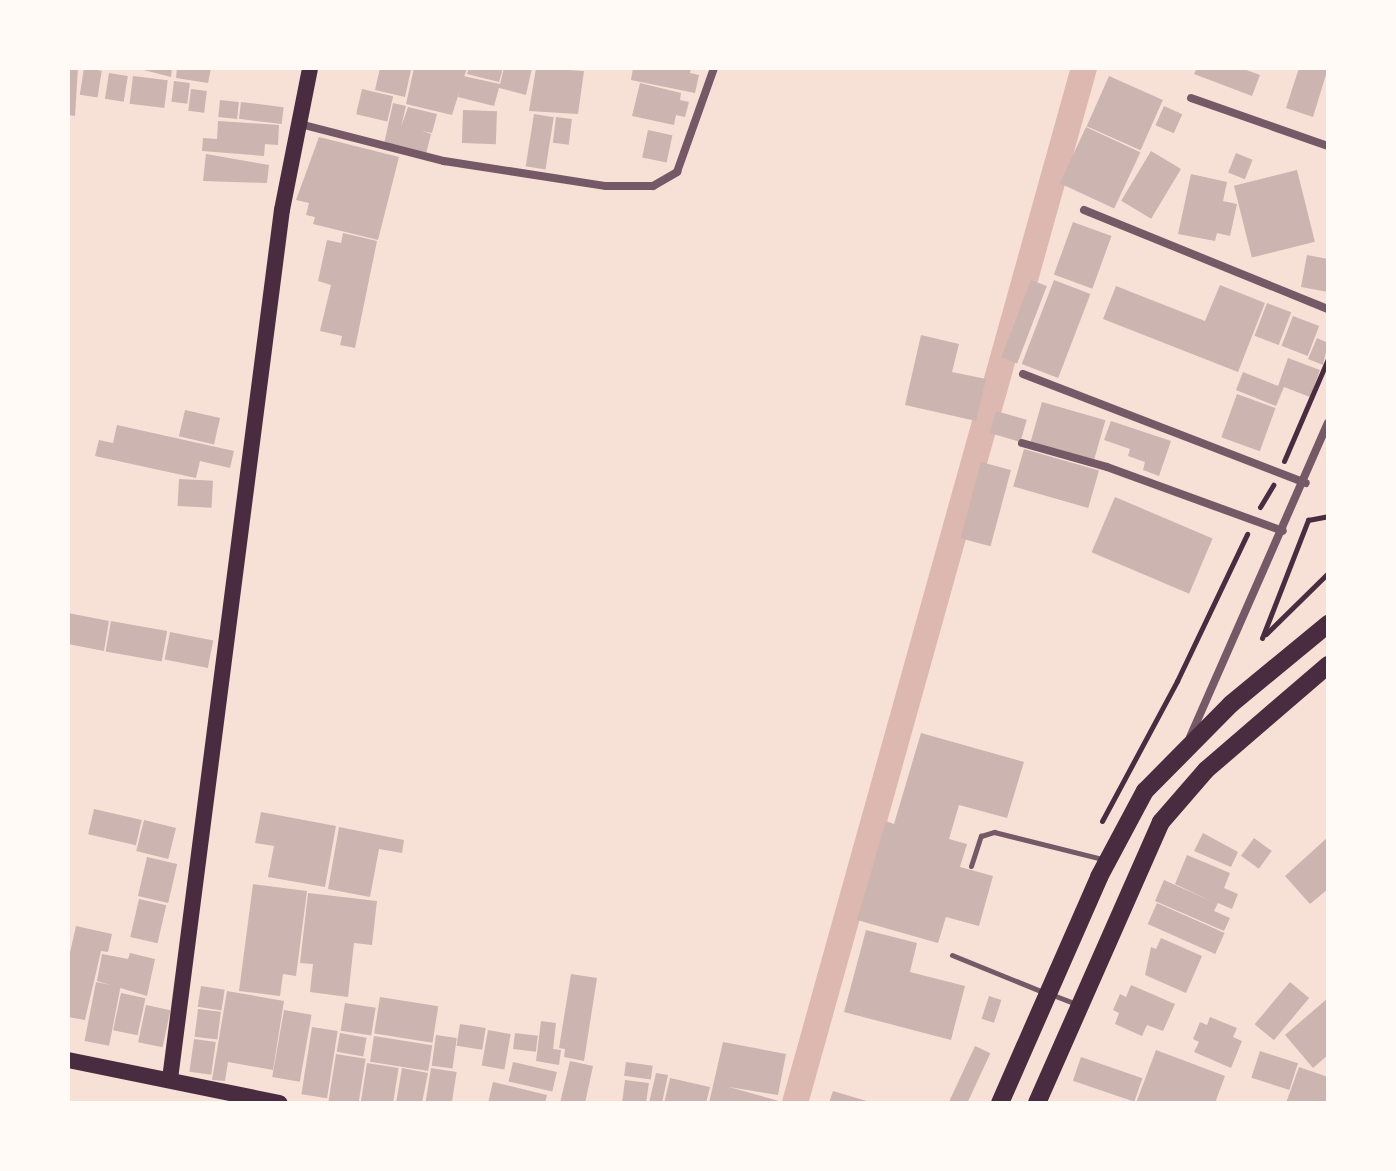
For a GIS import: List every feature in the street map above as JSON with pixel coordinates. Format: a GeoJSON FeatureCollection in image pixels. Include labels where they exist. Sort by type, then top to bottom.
{"type":"FeatureCollection","features":[{"type":"Feature","properties":{"kind":"main road"},"geometry":{"type":"LineString","coordinates":[[170,1079],[295,123],[310,68]]}},
{"type":"Feature","properties":{"kind":"main road"},"geometry":{"type":"LineString","coordinates":[[1000,1103],[1107,861],[1145,791],[1186,745],[1328,624]]}},
{"type":"Feature","properties":{"kind":"main road"},"geometry":{"type":"LineString","coordinates":[[1037,1103],[1161,822],[1206,770],[1328,665]]}},
{"type":"Feature","properties":{"kind":"main road"},"geometry":{"type":"LineString","coordinates":[[68,1060],[280,1103]]}},
{"type":"Feature","properties":{"kind":"street"},"geometry":{"type":"LineString","coordinates":[[295,123],[444,161],[606,186],[653,186],[677,172],[714,68]]}},
{"type":"Feature","properties":{"kind":"street"},"geometry":{"type":"LineString","coordinates":[[1191,98],[1328,146]]}},
{"type":"Feature","properties":{"kind":"street"},"geometry":{"type":"LineString","coordinates":[[1084,210],[1328,309]]}},
{"type":"Feature","properties":{"kind":"street"},"geometry":{"type":"LineString","coordinates":[[1023,374],[1306,483]]}},
{"type":"Feature","properties":{"kind":"street"},"geometry":{"type":"LineString","coordinates":[[1186,745],[1306,483],[1328,423]]}},
{"type":"Feature","properties":{"kind":"street"},"geometry":{"type":"LineString","coordinates":[[1022,443],[1254,518],[1283,531]]}},
{"type":"Feature","properties":{"kind":"lane"},"geometry":{"type":"LineString","coordinates":[[971,866],[986,833],[1086,853],[1107,861]]}},
{"type":"Feature","properties":{"kind":"lane"},"geometry":{"type":"LineString","coordinates":[[952,955],[1079,1005]]}},
{"type":"Feature","properties":{"kind":"path"},"geometry":{"type":"LineString","coordinates":[[1086,853],[1177,681],[1254,518],[1280,472],[1328,359]]}},
{"type":"Feature","properties":{"kind":"path"},"geometry":{"type":"LineString","coordinates":[[1328,516],[1308,520],[1262,638],[1328,573]]}},
{"type":"Feature","properties":{"kind":"building"},"geometry":{"type":"Polygon","coordinates":[[[68,68],[78,68],[75,116],[68,115],[68,68]]]}},
{"type":"Feature","properties":{"kind":"building"},"geometry":{"type":"Polygon","coordinates":[[[84,68],[102,71],[98,97],[80,95],[84,68]]]}},
{"type":"Feature","properties":{"kind":"building"},"geometry":{"type":"Polygon","coordinates":[[[136,68],[172,68],[171,77],[136,68]]]}},
{"type":"Feature","properties":{"kind":"building"},"geometry":{"type":"Polygon","coordinates":[[[177,68],[211,68],[208,83],[176,78],[177,68]]]}},
{"type":"Feature","properties":{"kind":"building"},"geometry":{"type":"Polygon","coordinates":[[[380,68],[411,70],[405,97],[375,90],[380,68]]]}},
{"type":"Feature","properties":{"kind":"building"},"geometry":{"type":"Polygon","coordinates":[[[414,68],[467,68],[452,115],[406,104],[414,68]]]}},
{"type":"Feature","properties":{"kind":"building"},"geometry":{"type":"Polygon","coordinates":[[[469,68],[503,68],[499,82],[467,74],[469,68]]]}},
{"type":"Feature","properties":{"kind":"building"},"geometry":{"type":"Polygon","coordinates":[[[504,68],[532,68],[526,95],[499,88],[494,106],[458,97],[463,76],[500,84],[504,68]]]}},
{"type":"Feature","properties":{"kind":"building"},"geometry":{"type":"Polygon","coordinates":[[[536,68],[584,71],[578,114],[529,111],[536,68]]]}},
{"type":"Feature","properties":{"kind":"building"},"geometry":{"type":"Polygon","coordinates":[[[633,68],[691,68],[690,73],[699,75],[695,93],[631,80],[633,68]]]}},
{"type":"Feature","properties":{"kind":"building"},"geometry":{"type":"Polygon","coordinates":[[[1197,68],[1241,68],[1260,75],[1252,96],[1194,74],[1197,68]]]}},
{"type":"Feature","properties":{"kind":"building"},"geometry":{"type":"Polygon","coordinates":[[[1299,68],[1328,68],[1313,117],[1286,108],[1299,68]]]}},
{"type":"Feature","properties":{"kind":"building"},"geometry":{"type":"Polygon","coordinates":[[[109,73],[128,76],[124,102],[105,99],[109,73]]]}},
{"type":"Feature","properties":{"kind":"building"},"geometry":{"type":"Polygon","coordinates":[[[133,76],[168,80],[164,108],[130,104],[133,76]]]}},
{"type":"Feature","properties":{"kind":"building"},"geometry":{"type":"Polygon","coordinates":[[[1109,76],[1163,100],[1141,150],[1087,126],[1109,76]]]}},
{"type":"Feature","properties":{"kind":"building"},"geometry":{"type":"Polygon","coordinates":[[[174,81],[190,83],[187,104],[171,102],[174,81]]]}},
{"type":"Feature","properties":{"kind":"building"},"geometry":{"type":"Polygon","coordinates":[[[640,83],[681,93],[680,100],[689,102],[685,117],[676,115],[674,125],[632,116],[640,83]]]}},
{"type":"Feature","properties":{"kind":"building"},"geometry":{"type":"Polygon","coordinates":[[[191,89],[207,91],[204,113],[188,111],[191,89]]]}},
{"type":"Feature","properties":{"kind":"building"},"geometry":{"type":"Polygon","coordinates":[[[362,89],[393,96],[387,122],[356,114],[362,89]]]}},
{"type":"Feature","properties":{"kind":"building"},"geometry":{"type":"Polygon","coordinates":[[[220,100],[239,102],[237,119],[218,117],[220,100]]]}},
{"type":"Feature","properties":{"kind":"building"},"geometry":{"type":"Polygon","coordinates":[[[241,102],[284,107],[282,124],[239,119],[241,102]]]}},
{"type":"Feature","properties":{"kind":"building"},"geometry":{"type":"Polygon","coordinates":[[[393,103],[406,106],[401,127],[408,107],[437,114],[432,133],[422,131],[431,134],[426,154],[384,144],[393,103]]]}},
{"type":"Feature","properties":{"kind":"building"},"geometry":{"type":"Polygon","coordinates":[[[1164,106],[1182,114],[1174,133],[1155,125],[1164,106]]]}},
{"type":"Feature","properties":{"kind":"building"},"geometry":{"type":"Polygon","coordinates":[[[463,110],[497,111],[496,144],[462,143],[463,110]]]}},
{"type":"Feature","properties":{"kind":"building"},"geometry":{"type":"Polygon","coordinates":[[[534,114],[554,117],[545,169],[526,166],[534,114]]]}},
{"type":"Feature","properties":{"kind":"building"},"geometry":{"type":"Polygon","coordinates":[[[556,117],[572,119],[569,145],[553,143],[556,117]]]}},
{"type":"Feature","properties":{"kind":"building"},"geometry":{"type":"Polygon","coordinates":[[[218,121],[279,125],[278,145],[265,144],[264,156],[202,151],[203,138],[217,139],[218,121]]]}},
{"type":"Feature","properties":{"kind":"building"},"geometry":{"type":"Polygon","coordinates":[[[1086,127],[1140,152],[1114,209],[1060,183],[1086,127]]]}},
{"type":"Feature","properties":{"kind":"building"},"geometry":{"type":"Polygon","coordinates":[[[648,130],[672,135],[667,163],[642,157],[648,130]]]}},
{"type":"Feature","properties":{"kind":"building"},"geometry":{"type":"Polygon","coordinates":[[[319,137],[399,157],[378,240],[313,224],[315,217],[306,215],[309,203],[296,200],[319,137]]]}},
{"type":"Feature","properties":{"kind":"building"},"geometry":{"type":"Polygon","coordinates":[[[1151,151],[1181,169],[1151,219],[1121,201],[1151,151]]]}},
{"type":"Feature","properties":{"kind":"building"},"geometry":{"type":"Polygon","coordinates":[[[1236,153],[1253,160],[1245,179],[1228,172],[1236,153]]]}},
{"type":"Feature","properties":{"kind":"building"},"geometry":{"type":"Polygon","coordinates":[[[206,154],[269,165],[267,183],[203,181],[206,154]]]}},
{"type":"Feature","properties":{"kind":"building"},"geometry":{"type":"Polygon","coordinates":[[[1297,170],[1315,242],[1252,258],[1234,186],[1297,170]]]}},
{"type":"Feature","properties":{"kind":"building"},"geometry":{"type":"Polygon","coordinates":[[[1191,174],[1227,182],[1223,201],[1237,204],[1230,236],[1217,233],[1215,241],[1178,234],[1191,174]]]}},
{"type":"Feature","properties":{"kind":"building"},"geometry":{"type":"Polygon","coordinates":[[[1073,222],[1112,236],[1092,289],[1054,275],[1073,222]]]}},
{"type":"Feature","properties":{"kind":"building"},"geometry":{"type":"Polygon","coordinates":[[[343,233],[377,241],[355,348],[340,345],[342,336],[320,331],[331,285],[318,281],[327,240],[341,243],[343,233]]]}},
{"type":"Feature","properties":{"kind":"building"},"geometry":{"type":"Polygon","coordinates":[[[1307,255],[1328,259],[1328,292],[1301,287],[1307,255]]]}},
{"type":"Feature","properties":{"kind":"building"},"geometry":{"type":"Polygon","coordinates":[[[1031,280],[1047,286],[1017,364],[1001,357],[1031,280]]]}},
{"type":"Feature","properties":{"kind":"building"},"geometry":{"type":"Polygon","coordinates":[[[1054,280],[1090,294],[1058,378],[1022,364],[1054,280]]]}},
{"type":"Feature","properties":{"kind":"building"},"geometry":{"type":"Polygon","coordinates":[[[1220,285],[1265,303],[1238,372],[1103,319],[1116,286],[1205,321],[1220,285]]]}},
{"type":"Feature","properties":{"kind":"building"},"geometry":{"type":"Polygon","coordinates":[[[1267,303],[1291,312],[1279,345],[1254,336],[1267,303]]]}},
{"type":"Feature","properties":{"kind":"building"},"geometry":{"type":"Polygon","coordinates":[[[1293,316],[1319,326],[1308,356],[1282,346],[1293,316]]]}},
{"type":"Feature","properties":{"kind":"building"},"geometry":{"type":"Polygon","coordinates":[[[921,335],[959,344],[952,372],[986,379],[976,421],[905,405],[921,335]]]}},
{"type":"Feature","properties":{"kind":"building"},"geometry":{"type":"Polygon","coordinates":[[[1317,338],[1328,343],[1323,365],[1308,359],[1317,338]]]}},
{"type":"Feature","properties":{"kind":"building"},"geometry":{"type":"Polygon","coordinates":[[[1288,358],[1320,370],[1310,397],[1284,387],[1276,406],[1236,390],[1243,372],[1278,386],[1288,358]]]}},
{"type":"Feature","properties":{"kind":"building"},"geometry":{"type":"Polygon","coordinates":[[[1237,394],[1276,408],[1260,451],[1221,437],[1237,394]]]}},
{"type":"Feature","properties":{"kind":"building"},"geometry":{"type":"Polygon","coordinates":[[[1042,402],[1105,420],[1094,460],[1031,441],[1042,402]]]}},
{"type":"Feature","properties":{"kind":"building"},"geometry":{"type":"Polygon","coordinates":[[[185,410],[220,418],[214,444],[179,436],[185,410]]]}},
{"type":"Feature","properties":{"kind":"building"},"geometry":{"type":"Polygon","coordinates":[[[996,411],[1027,420],[1020,442],[990,433],[996,411]]]}},
{"type":"Feature","properties":{"kind":"building"},"geometry":{"type":"Polygon","coordinates":[[[1111,421],[1171,441],[1159,476],[1143,470],[1145,462],[1128,456],[1130,449],[1104,440],[1111,421]]]}},
{"type":"Feature","properties":{"kind":"building"},"geometry":{"type":"Polygon","coordinates":[[[117,425],[234,451],[230,468],[200,461],[196,478],[95,456],[99,440],[113,443],[117,425]]]}},
{"type":"Feature","properties":{"kind":"building"},"geometry":{"type":"Polygon","coordinates":[[[1024,449],[1099,470],[1088,508],[1013,486],[1024,449]]]}},
{"type":"Feature","properties":{"kind":"building"},"geometry":{"type":"Polygon","coordinates":[[[981,462],[1011,470],[990,546],[961,538],[981,462]]]}},
{"type":"Feature","properties":{"kind":"building"},"geometry":{"type":"Polygon","coordinates":[[[179,479],[213,481],[212,508],[178,506],[179,479]]]}},
{"type":"Feature","properties":{"kind":"building"},"geometry":{"type":"Polygon","coordinates":[[[1115,497],[1213,538],[1189,594],[1092,552],[1115,497]]]}},
{"type":"Feature","properties":{"kind":"building"},"geometry":{"type":"Polygon","coordinates":[[[68,613],[109,621],[104,651],[68,644],[68,613]]]}},
{"type":"Feature","properties":{"kind":"building"},"geometry":{"type":"Polygon","coordinates":[[[111,621],[167,631],[162,661],[106,652],[111,621]]]}},
{"type":"Feature","properties":{"kind":"building"},"geometry":{"type":"Polygon","coordinates":[[[170,632],[213,640],[208,668],[165,659],[170,632]]]}},
{"type":"Feature","properties":{"kind":"building"},"geometry":{"type":"Polygon","coordinates":[[[921,733],[1024,762],[1007,818],[959,805],[949,839],[967,844],[960,867],[993,876],[979,926],[946,917],[938,943],[857,920],[886,821],[894,824],[921,733]]]}},
{"type":"Feature","properties":{"kind":"building"},"geometry":{"type":"Polygon","coordinates":[[[94,809],[142,820],[136,845],[88,834],[94,809]]]}},
{"type":"Feature","properties":{"kind":"building"},"geometry":{"type":"Polygon","coordinates":[[[261,812],[336,826],[325,887],[268,877],[274,846],[255,843],[261,812]]]}},
{"type":"Feature","properties":{"kind":"building"},"geometry":{"type":"Polygon","coordinates":[[[144,820],[176,828],[168,859],[136,851],[144,820]]]}},
{"type":"Feature","properties":{"kind":"building"},"geometry":{"type":"Polygon","coordinates":[[[339,827],[404,840],[402,853],[379,849],[370,897],[328,889],[339,827]]]}},
{"type":"Feature","properties":{"kind":"building"},"geometry":{"type":"Polygon","coordinates":[[[1203,833],[1238,852],[1231,867],[1194,851],[1203,833]]]}},
{"type":"Feature","properties":{"kind":"building"},"geometry":{"type":"Polygon","coordinates":[[[1328,837],[1328,889],[1310,904],[1285,876],[1328,837]]]}},
{"type":"Feature","properties":{"kind":"building"},"geometry":{"type":"Polygon","coordinates":[[[1254,838],[1272,851],[1259,869],[1241,856],[1254,838]]]}},
{"type":"Feature","properties":{"kind":"building"},"geometry":{"type":"Polygon","coordinates":[[[1187,855],[1230,873],[1224,888],[1238,894],[1232,909],[1218,903],[1214,911],[1230,918],[1224,931],[1155,901],[1164,880],[1213,902],[1175,884],[1187,855]]]}},
{"type":"Feature","properties":{"kind":"building"},"geometry":{"type":"Polygon","coordinates":[[[147,857],[177,864],[168,903],[138,896],[147,857]]]}},
{"type":"Feature","properties":{"kind":"building"},"geometry":{"type":"Polygon","coordinates":[[[253,884],[307,891],[296,976],[283,974],[280,996],[239,991],[253,884]]]}},
{"type":"Feature","properties":{"kind":"building"},"geometry":{"type":"Polygon","coordinates":[[[308,893],[377,901],[372,945],[354,943],[348,997],[310,992],[313,964],[300,963],[308,893]]]}},
{"type":"Feature","properties":{"kind":"building"},"geometry":{"type":"Polygon","coordinates":[[[139,899],[166,905],[158,943],[130,937],[139,899]]]}},
{"type":"Feature","properties":{"kind":"building"},"geometry":{"type":"Polygon","coordinates":[[[1157,903],[1225,933],[1215,954],[1148,924],[1157,903]]]}},
{"type":"Feature","properties":{"kind":"building"},"geometry":{"type":"Polygon","coordinates":[[[76,926],[112,934],[108,952],[101,951],[85,1020],[68,1017],[68,961],[76,926]]]}},
{"type":"Feature","properties":{"kind":"building"},"geometry":{"type":"Polygon","coordinates":[[[866,930],[917,943],[910,972],[965,986],[951,1040],[844,1012],[866,930]]]}},
{"type":"Feature","properties":{"kind":"building"},"geometry":{"type":"Polygon","coordinates":[[[1161,938],[1202,956],[1186,993],[1145,975],[1151,947],[1156,949],[1161,938]]]}},
{"type":"Feature","properties":{"kind":"building"},"geometry":{"type":"Polygon","coordinates":[[[130,953],[155,959],[147,996],[97,981],[102,954],[128,959],[130,953]]]}},
{"type":"Feature","properties":{"kind":"building"},"geometry":{"type":"Polygon","coordinates":[[[571,974],[597,978],[584,1061],[564,1057],[565,1049],[559,1048],[571,974]]]}},
{"type":"Feature","properties":{"kind":"building"},"geometry":{"type":"Polygon","coordinates":[[[96,982],[121,987],[109,1046],[85,1041],[96,982]]]}},
{"type":"Feature","properties":{"kind":"building"},"geometry":{"type":"Polygon","coordinates":[[[1290,982],[1309,998],[1274,1040],[1255,1024],[1290,982]]]}},
{"type":"Feature","properties":{"kind":"building"},"geometry":{"type":"Polygon","coordinates":[[[1131,985],[1175,1004],[1163,1031],[1147,1025],[1142,1036],[1115,1024],[1119,1013],[1113,1010],[1120,994],[1126,997],[1131,985]]]}},
{"type":"Feature","properties":{"kind":"building"},"geometry":{"type":"Polygon","coordinates":[[[201,986],[225,990],[221,1010],[198,1007],[201,986]]]}},
{"type":"Feature","properties":{"kind":"building"},"geometry":{"type":"Polygon","coordinates":[[[227,991],[284,1001],[273,1070],[228,1062],[225,1081],[212,1080],[227,991]]]}},
{"type":"Feature","properties":{"kind":"building"},"geometry":{"type":"Polygon","coordinates":[[[121,993],[145,998],[138,1035],[113,1030],[121,993]]]}},
{"type":"Feature","properties":{"kind":"building"},"geometry":{"type":"Polygon","coordinates":[[[989,996],[1001,1000],[994,1023],[982,1019],[989,996]]]}},
{"type":"Feature","properties":{"kind":"building"},"geometry":{"type":"Polygon","coordinates":[[[380,997],[438,1006],[432,1043],[374,1034],[380,997]]]}},
{"type":"Feature","properties":{"kind":"building"},"geometry":{"type":"Polygon","coordinates":[[[1328,998],[1328,1055],[1313,1068],[1285,1035],[1328,998]]]}},
{"type":"Feature","properties":{"kind":"building"},"geometry":{"type":"Polygon","coordinates":[[[345,1003],[376,1008],[371,1036],[341,1031],[345,1003]]]}},
{"type":"Feature","properties":{"kind":"building"},"geometry":{"type":"Polygon","coordinates":[[[146,1005],[170,1010],[163,1047],[138,1042],[146,1005]]]}},
{"type":"Feature","properties":{"kind":"building"},"geometry":{"type":"Polygon","coordinates":[[[198,1009],[221,1012],[217,1040],[195,1037],[198,1009]]]}},
{"type":"Feature","properties":{"kind":"building"},"geometry":{"type":"Polygon","coordinates":[[[284,1010],[312,1015],[300,1082],[272,1077],[284,1010]]]}},
{"type":"Feature","properties":{"kind":"building"},"geometry":{"type":"Polygon","coordinates":[[[1210,1017],[1237,1028],[1233,1037],[1242,1041],[1231,1068],[1194,1052],[1199,1042],[1193,1039],[1200,1022],[1207,1025],[1210,1017]]]}},
{"type":"Feature","properties":{"kind":"building"},"geometry":{"type":"Polygon","coordinates":[[[541,1021],[556,1023],[553,1049],[561,1050],[559,1065],[536,1061],[541,1021]]]}},
{"type":"Feature","properties":{"kind":"building"},"geometry":{"type":"Polygon","coordinates":[[[460,1024],[486,1028],[482,1050],[457,1046],[460,1024]]]}},
{"type":"Feature","properties":{"kind":"building"},"geometry":{"type":"Polygon","coordinates":[[[312,1027],[338,1031],[327,1098],[301,1094],[312,1027]]]}},
{"type":"Feature","properties":{"kind":"building"},"geometry":{"type":"Polygon","coordinates":[[[488,1030],[511,1034],[504,1069],[482,1065],[488,1030]]]}},
{"type":"Feature","properties":{"kind":"building"},"geometry":{"type":"Polygon","coordinates":[[[340,1033],[367,1038],[363,1056],[337,1052],[340,1033]]]}},
{"type":"Feature","properties":{"kind":"building"},"geometry":{"type":"Polygon","coordinates":[[[515,1033],[538,1036],[536,1052],[513,1049],[515,1033]]]}},
{"type":"Feature","properties":{"kind":"building"},"geometry":{"type":"Polygon","coordinates":[[[436,1035],[457,1038],[452,1069],[432,1066],[436,1035]]]}},
{"type":"Feature","properties":{"kind":"building"},"geometry":{"type":"Polygon","coordinates":[[[374,1036],[432,1045],[428,1071],[370,1062],[374,1036]]]}},
{"type":"Feature","properties":{"kind":"building"},"geometry":{"type":"Polygon","coordinates":[[[194,1039],[216,1042],[211,1075],[189,1072],[194,1039]]]}},
{"type":"Feature","properties":{"kind":"building"},"geometry":{"type":"Polygon","coordinates":[[[723,1042],[786,1054],[778,1095],[729,1087],[786,1103],[709,1103],[723,1042]]]}},
{"type":"Feature","properties":{"kind":"building"},"geometry":{"type":"Polygon","coordinates":[[[975,1046],[990,1053],[967,1103],[949,1102],[975,1046]]]}},
{"type":"Feature","properties":{"kind":"building"},"geometry":{"type":"Polygon","coordinates":[[[1156,1050],[1225,1076],[1215,1103],[1136,1103],[1156,1050]]]}},
{"type":"Feature","properties":{"kind":"building"},"geometry":{"type":"Polygon","coordinates":[[[1260,1051],[1298,1063],[1289,1090],[1251,1078],[1260,1051]]]}},
{"type":"Feature","properties":{"kind":"building"},"geometry":{"type":"Polygon","coordinates":[[[336,1054],[366,1059],[359,1103],[328,1101],[336,1054]]]}},
{"type":"Feature","properties":{"kind":"building"},"geometry":{"type":"Polygon","coordinates":[[[1081,1057],[1142,1078],[1134,1102],[1073,1081],[1081,1057]]]}},
{"type":"Feature","properties":{"kind":"building"},"geometry":{"type":"Polygon","coordinates":[[[570,1061],[593,1066],[585,1103],[560,1103],[570,1061]]]}},
{"type":"Feature","properties":{"kind":"building"},"geometry":{"type":"Polygon","coordinates":[[[513,1062],[557,1072],[552,1092],[509,1081],[513,1062]]]}},
{"type":"Feature","properties":{"kind":"building"},"geometry":{"type":"Polygon","coordinates":[[[626,1062],[653,1066],[651,1080],[624,1076],[626,1062]]]}},
{"type":"Feature","properties":{"kind":"building"},"geometry":{"type":"Polygon","coordinates":[[[367,1063],[399,1068],[393,1103],[361,1103],[367,1063]]]}},
{"type":"Feature","properties":{"kind":"building"},"geometry":{"type":"Polygon","coordinates":[[[1299,1067],[1328,1077],[1328,1103],[1286,1103],[1299,1067]]]}},
{"type":"Feature","properties":{"kind":"building"},"geometry":{"type":"Polygon","coordinates":[[[402,1068],[428,1073],[422,1103],[396,1103],[402,1068]]]}},
{"type":"Feature","properties":{"kind":"building"},"geometry":{"type":"Polygon","coordinates":[[[431,1068],[457,1072],[452,1103],[426,1103],[431,1068]]]}},
{"type":"Feature","properties":{"kind":"building"},"geometry":{"type":"Polygon","coordinates":[[[656,1073],[668,1075],[662,1103],[649,1103],[656,1073]]]}},
{"type":"Feature","properties":{"kind":"building"},"geometry":{"type":"Polygon","coordinates":[[[670,1078],[710,1087],[706,1103],[664,1103],[670,1078]]]}},
{"type":"Feature","properties":{"kind":"building"},"geometry":{"type":"Polygon","coordinates":[[[625,1080],[649,1083],[646,1103],[622,1103],[625,1080]]]}},
{"type":"Feature","properties":{"kind":"building"},"geometry":{"type":"Polygon","coordinates":[[[493,1082],[547,1095],[545,1103],[488,1103],[493,1082]]]}},
{"type":"Feature","properties":{"kind":"building"},"geometry":{"type":"Polygon","coordinates":[[[833,1091],[870,1102],[870,1103],[829,1103],[833,1091]]]}},
{"type":"Feature","properties":{"kind":"waterway"},"geometry":{"type":"LineString","coordinates":[[795,1103],[1084,68]]}}]}
